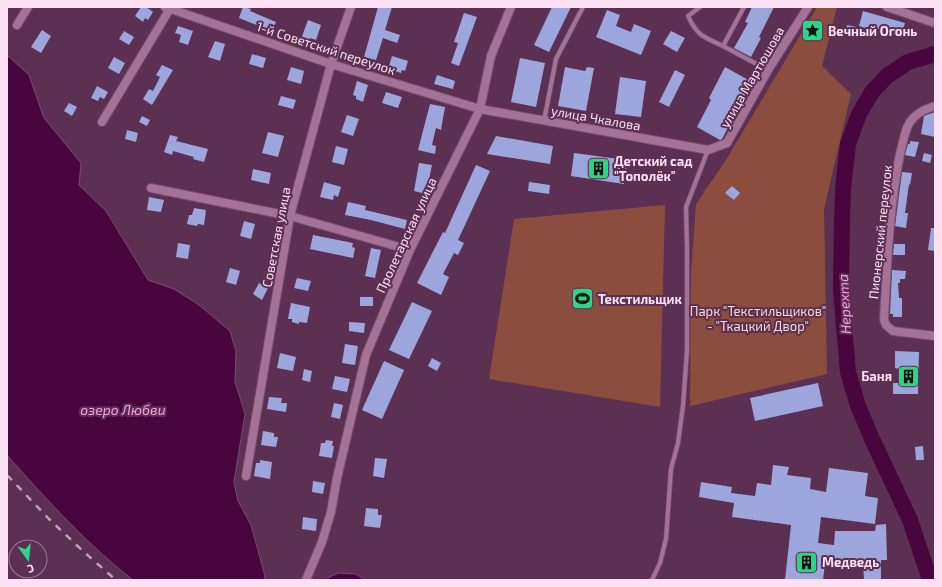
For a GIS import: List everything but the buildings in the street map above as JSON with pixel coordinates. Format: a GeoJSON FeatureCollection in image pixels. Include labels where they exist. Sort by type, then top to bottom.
{"type":"FeatureCollection","features":[{"type":"Feature","properties":{"kind":"street"},"geometry":{"type":"LineString","coordinates":[[18,25],[28,7]]}},
{"type":"Feature","properties":{"kind":"street","name":"Советская улица"},"geometry":{"type":"LineString","coordinates":[[246,476],[290,216],[331,64],[351,7]]}},
{"type":"Feature","properties":{"kind":"street","name":"Пролетарская улица"},"geometry":{"type":"LineString","coordinates":[[306,580],[322,542],[332,512],[337,478],[366,355],[410,250],[480,109],[492,56],[511,7]]}},
{"type":"Feature","properties":{"kind":"street","name":"улица Мартюшова"},"geometry":{"type":"LineString","coordinates":[[708,150],[728,143],[768,70],[808,7]]}},
{"type":"Feature","properties":{"kind":"street"},"geometry":{"type":"LineString","coordinates":[[887,7],[935,23]]}},
{"type":"Feature","properties":{"kind":"street"},"geometry":{"type":"LineString","coordinates":[[102,122],[169,8]]}},
{"type":"Feature","properties":{"kind":"street","name":"1-й Советский переулок"},"geometry":{"type":"LineString","coordinates":[[169,8],[331,64],[480,109]]}},
{"type":"Feature","properties":{"kind":"street","name":"Пионерский переулок"},"geometry":{"type":"LineString","coordinates":[[935,106],[916,114],[909,124],[904,139],[894,187],[884,320],[886,325],[893,331],[935,336]]}},
{"type":"Feature","properties":{"kind":"street","name":"улица Чкалова"},"geometry":{"type":"LineString","coordinates":[[480,109],[708,150]]}},
{"type":"Feature","properties":{"kind":"street"},"geometry":{"type":"LineString","coordinates":[[151,188],[290,216],[410,250]]}},
{"type":"Feature","properties":{"kind":"lane"},"geometry":{"type":"LineString","coordinates":[[544,121],[556,59],[583,7]]}},
{"type":"Feature","properties":{"kind":"lane"},"geometry":{"type":"LineString","coordinates":[[700,7],[688,16],[701,36],[768,70]]}},
{"type":"Feature","properties":{"kind":"lane"},"geometry":{"type":"LineString","coordinates":[[723,46],[744,7]]}},
{"type":"Feature","properties":{"kind":"lane"},"geometry":{"type":"LineString","coordinates":[[652,580],[660,563],[666,539],[671,470],[678,443],[683,406],[687,351],[686,206],[708,150]]}},
{"type":"Feature","properties":{"kind":"green space","name":"Парк \"Текстильщиков\" - \"Ткацкий Двор\""},"geometry":{"type":"Polygon","coordinates":[[[817,7],[837,7],[822,66],[851,94],[824,209],[827,374],[690,406],[691,273],[696,204],[726,160],[817,7]]]}},
{"type":"Feature","properties":{"kind":"green space","name":"Текстильщик"},"geometry":{"type":"Polygon","coordinates":[[[665,205],[660,407],[489,379],[514,219],[665,205]]]}},
{"type":"Feature","properties":{"kind":"water","name":"озеро Любви"},"geometry":{"type":"Polygon","coordinates":[[[7,55],[29,75],[44,118],[81,163],[79,185],[106,211],[148,280],[174,289],[199,305],[230,331],[236,351],[235,382],[245,414],[234,482],[238,501],[251,525],[265,576],[264,580],[133,580],[83,536],[7,455],[7,55]]]}},
{"type":"Feature","properties":{"kind":"water"},"geometry":{"type":"Polygon","coordinates":[[[339,573],[356,574],[365,580],[327,580],[329,577],[339,573]]]}},
{"type":"Feature","properties":{"kind":"waterway","name":"Нерехта"},"geometry":{"type":"LineString","coordinates":[[930,580],[910,520],[858,406],[848,372],[841,290],[843,188],[848,144],[859,114],[872,92],[887,76],[908,62],[935,54]]}},
{"type":"Feature","properties":{"kind":"railway"},"geometry":{"type":"LineString","coordinates":[[7,475],[49,519],[116,580]]}},
{"type":"Feature","properties":{"kind":"place","name":"Вечный Огонь"},"geometry":{"type":"Point","coordinates":[813,31]}},
{"type":"Feature","properties":{"kind":"place","name":"Детский сад \"Тополёк\""},"geometry":{"type":"Point","coordinates":[599,168]}},
{"type":"Feature","properties":{"kind":"place","name":"Текстильщик"},"geometry":{"type":"Point","coordinates":[582,299]}},
{"type":"Feature","properties":{"kind":"place","name":"Баня"},"geometry":{"type":"Point","coordinates":[908,376]}},
{"type":"Feature","properties":{"kind":"place","name":"Медведь"},"geometry":{"type":"Point","coordinates":[806,562]}}]}
